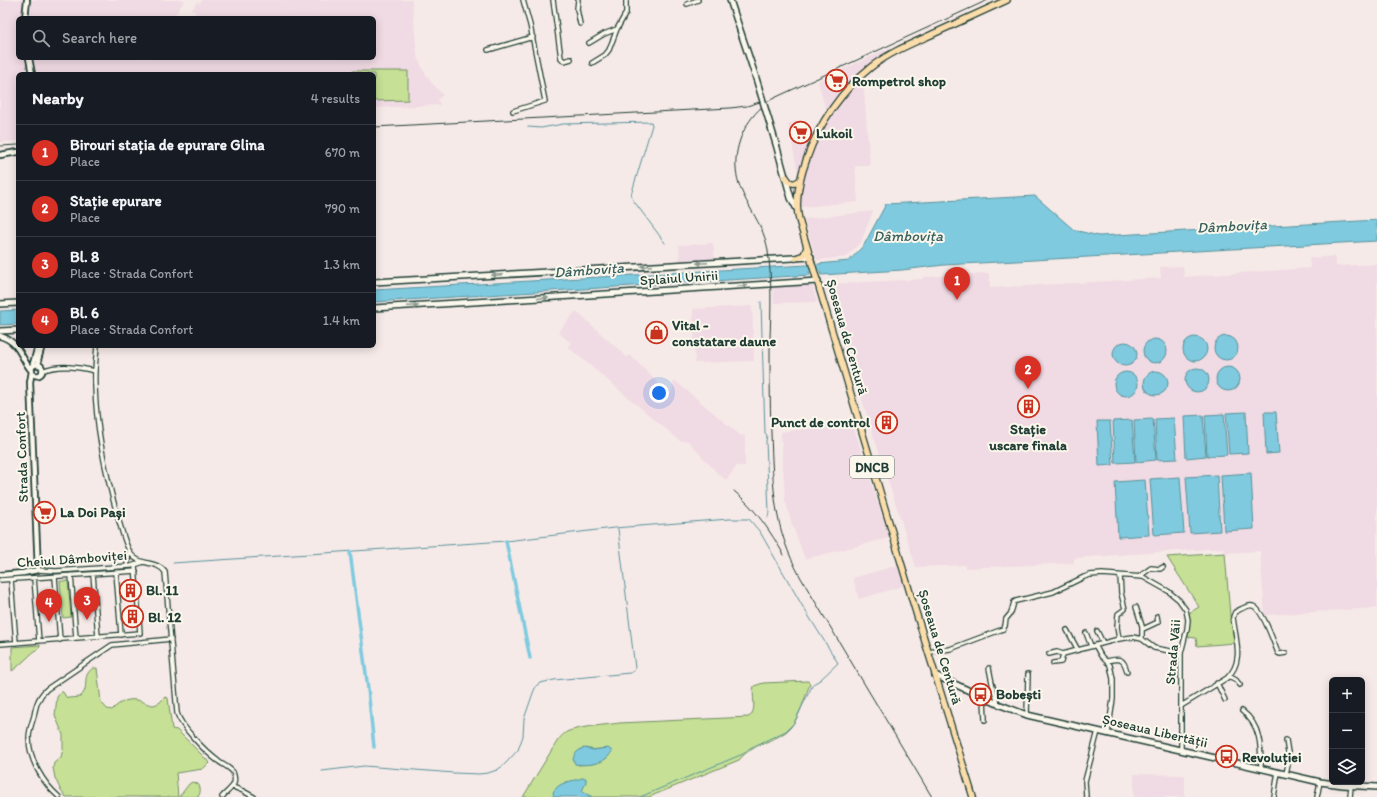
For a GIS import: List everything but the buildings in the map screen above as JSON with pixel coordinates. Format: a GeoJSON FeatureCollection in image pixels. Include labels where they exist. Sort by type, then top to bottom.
{"type":"FeatureCollection","features":[{"type":"Feature","properties":{"kind":"main road"},"geometry":{"type":"LineString","coordinates":[[730,0],[755,75],[787,179],[791,198],[797,210]]}},
{"type":"Feature","properties":{"kind":"main road","name":"Șoseaua de Centură"},"geometry":{"type":"LineString","coordinates":[[973,797],[928,652],[797,210],[800,179],[811,148],[826,118],[848,88],[882,59],[905,46],[1007,0]]}},
{"type":"Feature","properties":{"kind":"main road"},"geometry":{"type":"LineString","coordinates":[[787,179],[792,184],[796,183],[800,179]]}},
{"type":"Feature","properties":{"kind":"main road"},"geometry":{"type":"LineString","coordinates":[[787,179],[798,197]]}},
{"type":"Feature","properties":{"kind":"main road"},"geometry":{"type":"LineString","coordinates":[[796,258],[804,255],[807,244]]}},
{"type":"Feature","properties":{"kind":"main road","name":"Splaiul Unirii"},"geometry":{"type":"LineString","coordinates":[[376,282],[811,257]]}},
{"type":"Feature","properties":{"kind":"main road","name":"Splaiul Unirii"},"geometry":{"type":"LineString","coordinates":[[376,308],[818,281]]}},
{"type":"Feature","properties":{"kind":"main road"},"geometry":{"type":"LineString","coordinates":[[3,304],[16,301]]}},
{"type":"Feature","properties":{"kind":"main road"},"geometry":{"type":"LineString","coordinates":[[3,304],[16,303]]}},
{"type":"Feature","properties":{"kind":"main road"},"geometry":{"type":"LineString","coordinates":[[0,331],[16,330]]}},
{"type":"Feature","properties":{"kind":"main road","name":"Șoseaua Libertății"},"geometry":{"type":"LineString","coordinates":[[936,675],[984,698],[1028,715],[1320,782],[1351,786],[1377,787]]}},
{"type":"Feature","properties":{"kind":"street"},"geometry":{"type":"LineString","coordinates":[[25,16],[27,0]]}},
{"type":"Feature","properties":{"kind":"street"},"geometry":{"type":"LineString","coordinates":[[513,110],[545,101],[533,37],[523,0]]}},
{"type":"Feature","properties":{"kind":"street"},"geometry":{"type":"LineString","coordinates":[[553,0],[561,58],[564,61],[571,59]]}},
{"type":"Feature","properties":{"kind":"street"},"geometry":{"type":"LineString","coordinates":[[578,0],[577,11],[580,24]]}},
{"type":"Feature","properties":{"kind":"street"},"geometry":{"type":"LineString","coordinates":[[592,63],[609,50],[617,29],[626,13],[626,0]]}},
{"type":"Feature","properties":{"kind":"street"},"geometry":{"type":"LineString","coordinates":[[687,4],[698,0]]}},
{"type":"Feature","properties":{"kind":"street"},"geometry":{"type":"LineString","coordinates":[[590,43],[604,34],[617,29]]}},
{"type":"Feature","properties":{"kind":"street"},"geometry":{"type":"LineString","coordinates":[[488,50],[533,37]]}},
{"type":"Feature","properties":{"kind":"street"},"geometry":{"type":"LineString","coordinates":[[29,60],[32,72]]}},
{"type":"Feature","properties":{"kind":"street"},"geometry":{"type":"LineString","coordinates":[[0,155],[16,154]]}},
{"type":"Feature","properties":{"kind":"street"},"geometry":{"type":"LineString","coordinates":[[0,336],[10,340],[16,345]]}},
{"type":"Feature","properties":{"kind":"street"},"geometry":{"type":"LineString","coordinates":[[18,348],[34,375],[38,375],[42,371],[53,368],[64,367],[95,370]]}},
{"type":"Feature","properties":{"kind":"street","name":"Strada Confort"},"geometry":{"type":"LineString","coordinates":[[38,348],[30,380],[30,392],[38,570]]}},
{"type":"Feature","properties":{"kind":"street"},"geometry":{"type":"LineString","coordinates":[[42,371],[38,361],[43,348]]}},
{"type":"Feature","properties":{"kind":"street"},"geometry":{"type":"LineString","coordinates":[[0,644],[140,633],[136,571],[131,566],[129,551],[115,506],[105,461],[95,395],[97,348]]}},
{"type":"Feature","properties":{"kind":"street"},"geometry":{"type":"LineString","coordinates":[[32,370],[35,365],[39,365]]}},
{"type":"Feature","properties":{"kind":"street","name":"Strada Confort"},"geometry":{"type":"LineString","coordinates":[[30,392],[33,382],[38,375]]}},
{"type":"Feature","properties":{"kind":"street"},"geometry":{"type":"LineString","coordinates":[[129,551],[134,558],[160,567],[166,574],[176,707],[179,719],[185,728],[214,758],[232,770],[234,779],[232,787],[222,797]]}},
{"type":"Feature","properties":{"kind":"street"},"geometry":{"type":"LineString","coordinates":[[131,566],[134,558]]}},
{"type":"Feature","properties":{"kind":"street","name":"Cheiul Dâmboviței"},"geometry":{"type":"LineString","coordinates":[[0,575],[38,570],[68,570],[131,566],[145,562]]}},
{"type":"Feature","properties":{"kind":"street"},"geometry":{"type":"LineString","coordinates":[[1140,576],[1151,568],[1160,569],[1163,567]]}},
{"type":"Feature","properties":{"kind":"street"},"geometry":{"type":"LineString","coordinates":[[68,570],[70,575],[76,638]]}},
{"type":"Feature","properties":{"kind":"street"},"geometry":{"type":"LineString","coordinates":[[0,580],[136,571]]}},
{"type":"Feature","properties":{"kind":"street"},"geometry":{"type":"LineString","coordinates":[[116,572],[121,635]]}},
{"type":"Feature","properties":{"kind":"street"},"geometry":{"type":"LineString","coordinates":[[93,574],[98,637]]}},
{"type":"Feature","properties":{"kind":"street","name":"Strada Văii"},"geometry":{"type":"LineString","coordinates":[[928,652],[950,649],[998,632],[1004,628],[1006,619],[1011,613],[1014,602],[1016,601],[1053,592],[1090,575],[1102,574],[1140,576],[1173,595],[1182,604],[1188,615],[1188,626],[1181,653],[1181,750]]}},
{"type":"Feature","properties":{"kind":"street"},"geometry":{"type":"LineString","coordinates":[[55,576],[60,640]]}},
{"type":"Feature","properties":{"kind":"street"},"geometry":{"type":"LineString","coordinates":[[1119,639],[1118,614],[1125,609],[1121,593],[1120,576]]}},
{"type":"Feature","properties":{"kind":"street"},"geometry":{"type":"LineString","coordinates":[[34,578],[39,641]]}},
{"type":"Feature","properties":{"kind":"street"},"geometry":{"type":"LineString","coordinates":[[11,580],[16,643]]}},
{"type":"Feature","properties":{"kind":"street"},"geometry":{"type":"LineString","coordinates":[[1181,706],[1229,676],[1235,667],[1238,657],[1233,615],[1235,612],[1252,606],[1255,607],[1262,616],[1278,653],[1286,653]]}},
{"type":"Feature","properties":{"kind":"street"},"geometry":{"type":"LineString","coordinates":[[1136,607],[1143,629],[1142,639]]}},
{"type":"Feature","properties":{"kind":"street"},"geometry":{"type":"LineString","coordinates":[[1143,629],[1158,623],[1157,616]]}},
{"type":"Feature","properties":{"kind":"street"},"geometry":{"type":"LineString","coordinates":[[1067,630],[1078,650]]}},
{"type":"Feature","properties":{"kind":"street"},"geometry":{"type":"LineString","coordinates":[[1097,631],[1103,643]]}},
{"type":"Feature","properties":{"kind":"street"},"geometry":{"type":"LineString","coordinates":[[1086,634],[1093,646],[1110,665],[1112,673],[1114,689],[1108,733]]}},
{"type":"Feature","properties":{"kind":"street"},"geometry":{"type":"LineString","coordinates":[[1049,654],[1057,652],[1063,654],[1119,639],[1133,637],[1142,639],[1154,648],[1181,653]]}},
{"type":"Feature","properties":{"kind":"street"},"geometry":{"type":"LineString","coordinates":[[59,797],[42,777],[35,765],[31,752],[29,733],[40,696],[47,689],[112,644],[171,639]]}},
{"type":"Feature","properties":{"kind":"street"},"geometry":{"type":"LineString","coordinates":[[1053,663],[1061,662],[1063,654]]}},
{"type":"Feature","properties":{"kind":"street"},"geometry":{"type":"LineString","coordinates":[[1107,661],[1116,659],[1121,660],[1125,664],[1127,672]]}},
{"type":"Feature","properties":{"kind":"street"},"geometry":{"type":"LineString","coordinates":[[989,668],[998,704]]}},
{"type":"Feature","properties":{"kind":"street"},"geometry":{"type":"LineString","coordinates":[[1028,674],[1028,715]]}},
{"type":"Feature","properties":{"kind":"street"},"geometry":{"type":"LineString","coordinates":[[1229,676],[1240,684]]}},
{"type":"Feature","properties":{"kind":"street"},"geometry":{"type":"LineString","coordinates":[[1217,683],[1225,700]]}},
{"type":"Feature","properties":{"kind":"street"},"geometry":{"type":"LineString","coordinates":[[984,698],[986,720]]}},
{"type":"Feature","properties":{"kind":"street"},"geometry":{"type":"LineString","coordinates":[[1242,711],[1252,719],[1257,732],[1260,747],[1261,768]]}},
{"type":"Feature","properties":{"kind":"street"},"geometry":{"type":"LineString","coordinates":[[1086,797],[1085,781],[1098,730]]}},
{"type":"Feature","properties":{"kind":"street"},"geometry":{"type":"LineString","coordinates":[[1286,740],[1289,759],[1286,774]]}},
{"type":"Feature","properties":{"kind":"street"},"geometry":{"type":"LineString","coordinates":[[1274,797],[1278,772]]}},
{"type":"Feature","properties":{"kind":"street"},"geometry":{"type":"LineString","coordinates":[[1317,797],[1320,782]]}},
{"type":"Feature","properties":{"kind":"street"},"geometry":{"type":"LineString","coordinates":[[1350,797],[1351,786]]}},
{"type":"Feature","properties":{"kind":"street"},"geometry":{"type":"LineString","coordinates":[[232,787],[254,797]]}},
{"type":"Feature","properties":{"kind":"shaded area"},"geometry":{"type":"Polygon","coordinates":[[[0,0],[185,0],[174,16],[16,16],[16,60],[376,60],[376,16],[193,16],[196,12],[192,10],[197,2],[200,3],[202,0],[412,0],[417,55],[423,70],[443,95],[438,99],[440,105],[376,108],[376,72],[16,72],[16,141],[0,142],[0,0]]]}},
{"type":"Feature","properties":{"kind":"shaded area"},"geometry":{"type":"Polygon","coordinates":[[[885,50],[889,59],[863,79],[870,166],[855,166],[858,202],[801,207],[800,200],[803,175],[798,173],[788,124],[800,120],[810,137],[826,110],[818,81],[885,50]]]}},
{"type":"Feature","properties":{"kind":"shaded area"},"geometry":{"type":"Polygon","coordinates":[[[873,211],[861,242],[846,257],[817,260],[804,219],[873,211]]]}},
{"type":"Feature","properties":{"kind":"shaded area"},"geometry":{"type":"Polygon","coordinates":[[[713,243],[715,260],[680,262],[679,245],[713,243]]]}},
{"type":"Feature","properties":{"kind":"shaded area"},"geometry":{"type":"Polygon","coordinates":[[[1335,256],[1336,266],[1377,264],[1377,608],[1265,615],[1260,551],[1225,553],[1224,548],[1074,558],[1074,563],[965,568],[965,565],[916,567],[826,288],[828,284],[923,279],[923,277],[989,273],[990,288],[1161,278],[1160,267],[1183,266],[1184,277],[1310,268],[1309,258],[1335,256]]]}},
{"type":"Feature","properties":{"kind":"shaded area"},"geometry":{"type":"Polygon","coordinates":[[[812,285],[817,302],[774,303],[773,287],[812,285]]]}},
{"type":"Feature","properties":{"kind":"shaded area"},"geometry":{"type":"Polygon","coordinates":[[[752,306],[754,361],[695,363],[693,309],[752,306]]]}},
{"type":"Feature","properties":{"kind":"shaded area"},"geometry":{"type":"Polygon","coordinates":[[[576,311],[627,357],[630,355],[670,395],[674,380],[740,435],[745,436],[745,466],[737,466],[726,480],[718,474],[688,441],[680,441],[568,347],[572,344],[558,332],[576,311]]]}},
{"type":"Feature","properties":{"kind":"shaded area"},"geometry":{"type":"Polygon","coordinates":[[[852,422],[889,538],[805,559],[785,500],[781,432],[852,422]]]}},
{"type":"Feature","properties":{"kind":"shaded area"},"geometry":{"type":"Polygon","coordinates":[[[898,565],[903,586],[859,599],[853,578],[898,565]]]}},
{"type":"Feature","properties":{"kind":"shaded area"},"geometry":{"type":"Polygon","coordinates":[[[1134,774],[1185,775],[1185,797],[1134,797],[1134,774]]]}},
{"type":"Feature","properties":{"kind":"green space"},"geometry":{"type":"Polygon","coordinates":[[[408,71],[408,100],[376,101],[376,72],[353,72],[408,71]]]}},
{"type":"Feature","properties":{"kind":"green space"},"geometry":{"type":"Polygon","coordinates":[[[1225,553],[1230,615],[1235,643],[1197,646],[1196,638],[1188,637],[1189,613],[1199,607],[1167,557],[1225,553]]]}},
{"type":"Feature","properties":{"kind":"green space"},"geometry":{"type":"Polygon","coordinates":[[[60,581],[68,581],[71,617],[63,618],[60,581]]]}},
{"type":"Feature","properties":{"kind":"green space"},"geometry":{"type":"Polygon","coordinates":[[[40,645],[40,647],[12,671],[12,647],[40,645]]]}},
{"type":"Feature","properties":{"kind":"green space"},"geometry":{"type":"Polygon","coordinates":[[[93,668],[97,668],[101,702],[107,709],[112,710],[121,703],[129,700],[137,700],[154,705],[159,703],[165,697],[168,698],[172,729],[177,730],[209,763],[203,769],[176,773],[178,797],[66,797],[61,791],[55,778],[53,768],[54,763],[61,757],[63,749],[63,735],[55,715],[57,697],[61,692],[63,692],[66,697],[69,698],[80,697],[85,690],[87,675],[93,668]]]}},
{"type":"Feature","properties":{"kind":"green space"},"geometry":{"type":"Polygon","coordinates":[[[808,681],[810,684],[801,709],[791,727],[783,734],[748,752],[739,760],[649,797],[592,797],[582,791],[583,787],[574,781],[565,782],[554,797],[523,797],[558,740],[569,731],[619,723],[749,717],[752,714],[754,707],[754,686],[763,683],[808,681]],[[586,748],[578,765],[592,764],[602,761],[609,756],[611,751],[605,749],[586,748]]]}},
{"type":"Feature","properties":{"kind":"green space"},"geometry":{"type":"Polygon","coordinates":[[[192,782],[198,784],[200,787],[198,797],[179,797],[189,784],[192,782]]]}},
{"type":"Feature","properties":{"kind":"water","name":"Dâmbovița"},"geometry":{"type":"Polygon","coordinates":[[[1035,196],[1074,230],[1099,236],[1377,220],[1377,241],[944,265],[902,270],[821,275],[818,264],[849,261],[864,245],[886,204],[1035,196]]]}},
{"type":"Feature","properties":{"kind":"water"},"geometry":{"type":"Polygon","coordinates":[[[807,265],[810,275],[376,302],[376,290],[807,265]]]}},
{"type":"Feature","properties":{"kind":"water"},"geometry":{"type":"Polygon","coordinates":[[[16,310],[16,324],[0,325],[0,311],[16,310]]]}},
{"type":"Feature","properties":{"kind":"water"},"geometry":{"type":"Polygon","coordinates":[[[1226,336],[1235,339],[1238,348],[1235,357],[1226,360],[1217,357],[1214,348],[1217,339],[1226,336]]]}},
{"type":"Feature","properties":{"kind":"water"},"geometry":{"type":"Polygon","coordinates":[[[1195,337],[1204,340],[1207,349],[1204,358],[1195,361],[1186,358],[1183,349],[1186,340],[1195,337]]]}},
{"type":"Feature","properties":{"kind":"water"},"geometry":{"type":"Polygon","coordinates":[[[1155,339],[1164,342],[1167,351],[1164,360],[1155,363],[1146,360],[1143,351],[1146,342],[1155,339]]]}},
{"type":"Feature","properties":{"kind":"water"},"geometry":{"type":"Polygon","coordinates":[[[1125,342],[1134,345],[1137,354],[1134,363],[1125,366],[1116,363],[1113,354],[1116,345],[1125,342]]]}},
{"type":"Feature","properties":{"kind":"water"},"geometry":{"type":"Polygon","coordinates":[[[1228,367],[1237,370],[1240,379],[1237,388],[1228,391],[1219,388],[1216,379],[1219,370],[1228,367]]]}},
{"type":"Feature","properties":{"kind":"water"},"geometry":{"type":"Polygon","coordinates":[[[1197,368],[1206,371],[1209,380],[1206,389],[1197,392],[1188,389],[1185,380],[1188,371],[1197,368]]]}},
{"type":"Feature","properties":{"kind":"water"},"geometry":{"type":"Polygon","coordinates":[[[1156,371],[1165,374],[1168,383],[1165,392],[1156,395],[1147,392],[1144,383],[1147,374],[1156,371]]]}},
{"type":"Feature","properties":{"kind":"water"},"geometry":{"type":"Polygon","coordinates":[[[1126,372],[1135,375],[1138,384],[1135,393],[1126,396],[1117,393],[1114,384],[1117,375],[1126,372]]]}},
{"type":"Feature","properties":{"kind":"water"},"geometry":{"type":"Polygon","coordinates":[[[1246,412],[1248,453],[1229,454],[1226,413],[1246,412]]]}},
{"type":"Feature","properties":{"kind":"water"},"geometry":{"type":"Polygon","coordinates":[[[1264,412],[1276,412],[1279,453],[1266,454],[1264,412]]]}},
{"type":"Feature","properties":{"kind":"water"},"geometry":{"type":"Polygon","coordinates":[[[1224,414],[1227,455],[1207,456],[1205,415],[1224,414]]]}},
{"type":"Feature","properties":{"kind":"water"},"geometry":{"type":"Polygon","coordinates":[[[1203,415],[1206,456],[1186,458],[1184,416],[1203,415]]]}},
{"type":"Feature","properties":{"kind":"water"},"geometry":{"type":"Polygon","coordinates":[[[1174,418],[1177,459],[1157,460],[1155,419],[1174,418]]]}},
{"type":"Feature","properties":{"kind":"water"},"geometry":{"type":"Polygon","coordinates":[[[1153,419],[1156,460],[1136,462],[1134,420],[1153,419]]]}},
{"type":"Feature","properties":{"kind":"water"},"geometry":{"type":"Polygon","coordinates":[[[1132,420],[1135,462],[1115,463],[1113,421],[1132,420]]]}},
{"type":"Feature","properties":{"kind":"water"},"geometry":{"type":"Polygon","coordinates":[[[1097,421],[1110,421],[1113,465],[1099,466],[1097,421]]]}},
{"type":"Feature","properties":{"kind":"water"},"geometry":{"type":"Polygon","coordinates":[[[1251,473],[1254,529],[1224,531],[1221,475],[1251,473]]]}},
{"type":"Feature","properties":{"kind":"water"},"geometry":{"type":"Polygon","coordinates":[[[1217,475],[1220,531],[1190,533],[1186,477],[1217,475]]]}},
{"type":"Feature","properties":{"kind":"water"},"geometry":{"type":"Polygon","coordinates":[[[1180,477],[1184,533],[1154,535],[1150,479],[1180,477]]]}},
{"type":"Feature","properties":{"kind":"water"},"geometry":{"type":"Polygon","coordinates":[[[1145,480],[1149,535],[1118,537],[1115,482],[1145,480]]]}},
{"type":"Feature","properties":{"kind":"water"},"geometry":{"type":"Polygon","coordinates":[[[584,748],[593,750],[608,748],[612,751],[606,759],[596,763],[585,765],[575,764],[573,759],[575,755],[578,751],[584,748]]]}},
{"type":"Feature","properties":{"kind":"water"},"geometry":{"type":"Polygon","coordinates":[[[586,778],[586,782],[582,791],[592,797],[554,797],[553,792],[556,788],[566,782],[586,778]]]}},
{"type":"Feature","properties":{"kind":"waterway"},"geometry":{"type":"LineString","coordinates":[[528,127],[541,128],[563,124],[651,122],[652,125],[631,195],[633,200],[665,243]]}},
{"type":"Feature","properties":{"kind":"waterway","name":"Dâmbovița"},"geometry":{"type":"LineString","coordinates":[[801,269],[827,267]]}},
{"type":"Feature","properties":{"kind":"waterway"},"geometry":{"type":"LineString","coordinates":[[761,302],[765,433],[767,435],[768,517]]}},
{"type":"Feature","properties":{"kind":"waterway"},"geometry":{"type":"LineString","coordinates":[[173,563],[506,541],[614,528],[729,519],[749,519],[760,532],[803,607],[838,663],[820,680],[813,684],[794,723],[786,731],[750,748],[743,754],[640,797]]}},
{"type":"Feature","properties":{"kind":"waterway"},"geometry":{"type":"LineString","coordinates":[[322,771],[364,766],[454,773],[488,773],[497,770],[504,765],[518,750],[523,736],[524,719],[536,686],[540,683],[554,680],[630,673],[634,671],[635,668],[618,529]]}},
{"type":"Feature","properties":{"kind":"waterway"},"geometry":{"type":"LineString","coordinates":[[506,541],[530,658]]}},
{"type":"Feature","properties":{"kind":"waterway"},"geometry":{"type":"LineString","coordinates":[[350,552],[374,747]]}},
{"type":"Feature","properties":{"kind":"railway"},"geometry":{"type":"LineString","coordinates":[[932,797],[801,578],[785,542],[776,507],[774,490],[770,397],[771,284],[768,251],[760,227],[743,195],[739,184],[736,172],[736,159],[737,150],[747,124],[758,110],[772,99],[988,0]]}},
{"type":"Feature","properties":{"kind":"railway"},"geometry":{"type":"LineString","coordinates":[[376,127],[730,108],[747,106],[766,100]]}},
{"type":"Feature","properties":{"kind":"railway"},"geometry":{"type":"LineString","coordinates":[[0,146],[16,145]]}},
{"type":"Feature","properties":{"kind":"railway"},"geometry":{"type":"LineString","coordinates":[[734,491],[749,505],[762,521],[784,555]]}},
{"type":"Feature","properties":{"kind":"place","name":"Rompetrol shop"},"geometry":{"type":"Point","coordinates":[836,81]}},
{"type":"Feature","properties":{"kind":"place","name":"Lukoil"},"geometry":{"type":"Point","coordinates":[800,133]}},
{"type":"Feature","properties":{"kind":"place","name":"Birouri stația de epurare Glina"},"geometry":{"type":"Point","coordinates":[957,300]}},
{"type":"Feature","properties":{"kind":"place","name":"Vital - constatare daune"},"geometry":{"type":"Point","coordinates":[656,333]}},
{"type":"Feature","properties":{"kind":"place","name":"Stație epurare"},"geometry":{"type":"Point","coordinates":[1028,389]}},
{"type":"Feature","properties":{"kind":"place","name":"Stație uscare finala"},"geometry":{"type":"Point","coordinates":[1028,407]}},
{"type":"Feature","properties":{"kind":"place","name":"Punct de control"},"geometry":{"type":"Point","coordinates":[886,422]}},
{"type":"Feature","properties":{"kind":"place","name":"La Doi Pași"},"geometry":{"type":"Point","coordinates":[45,512]}},
{"type":"Feature","properties":{"kind":"place","name":"Bl. 11"},"geometry":{"type":"Point","coordinates":[130,590]}},
{"type":"Feature","properties":{"kind":"place","name":"Bl. 12"},"geometry":{"type":"Point","coordinates":[132,617]}},
{"type":"Feature","properties":{"kind":"place","name":"Bl. 8"},"geometry":{"type":"Point","coordinates":[87,620]}},
{"type":"Feature","properties":{"kind":"place","name":"Bl. 6"},"geometry":{"type":"Point","coordinates":[49,622]}},
{"type":"Feature","properties":{"kind":"place","name":"Bobești"},"geometry":{"type":"Point","coordinates":[980,694]}},
{"type":"Feature","properties":{"kind":"place","name":"Revoluției"},"geometry":{"type":"Point","coordinates":[1226,757]}}]}
